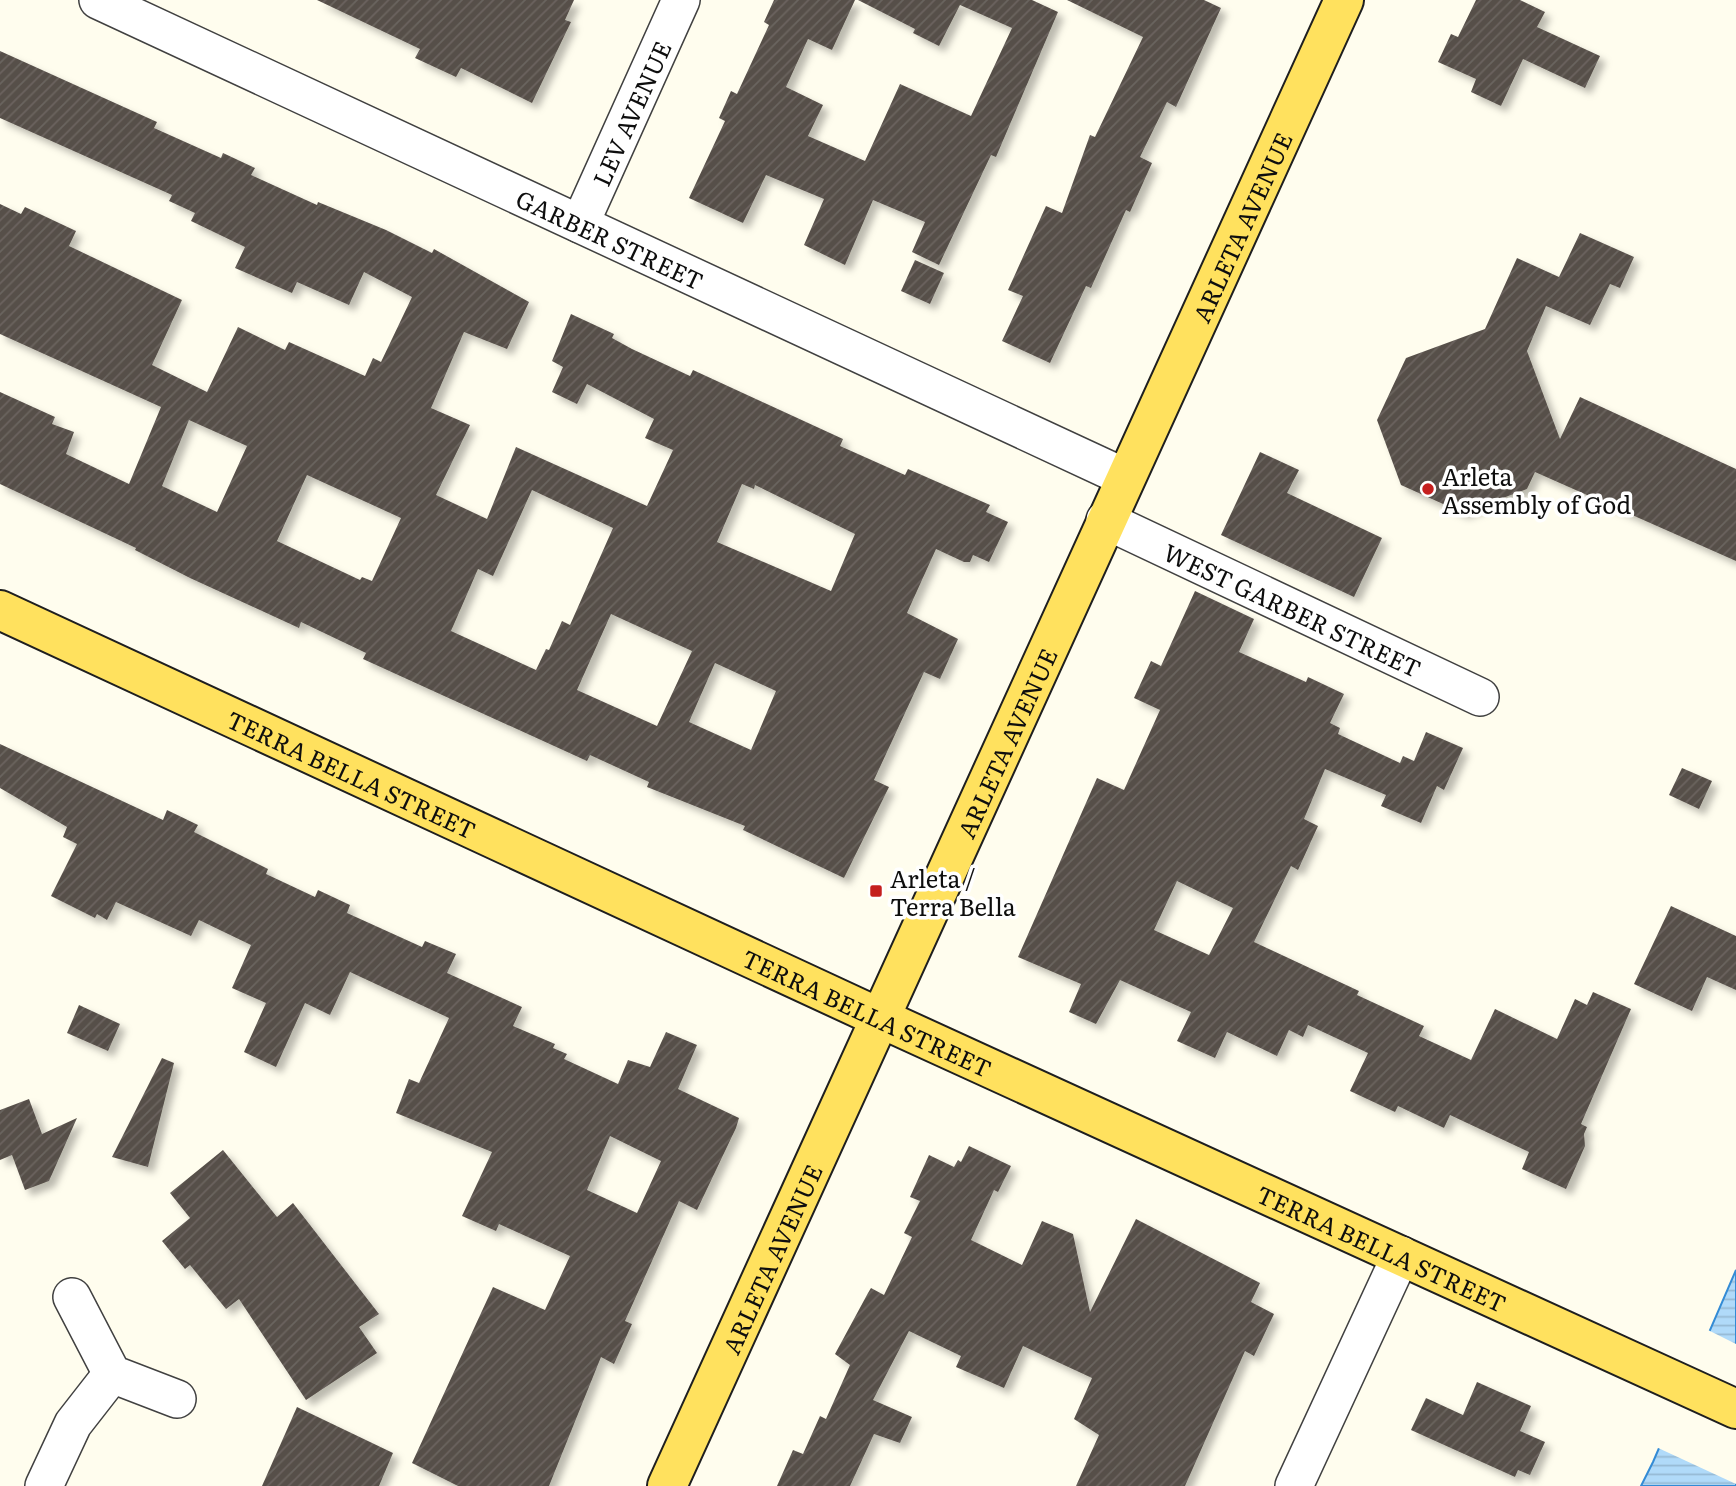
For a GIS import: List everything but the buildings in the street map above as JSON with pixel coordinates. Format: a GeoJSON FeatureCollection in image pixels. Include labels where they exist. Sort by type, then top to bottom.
{"type":"FeatureCollection","features":[{"type":"Feature","properties":{"kind":"main road","name":"ARLETA AVENUE"},"geometry":{"type":"LineString","coordinates":[[667,1486],[1124,477],[1344,0]]}},
{"type":"Feature","properties":{"kind":"main road","name":"TERRA BELLA STREET"},"geometry":{"type":"LineString","coordinates":[[0,610],[880,1018],[1736,1409]]}},
{"type":"Feature","properties":{"kind":"street","name":"GARBER STREET"},"geometry":{"type":"LineString","coordinates":[[98,0],[1124,477]]}},
{"type":"Feature","properties":{"kind":"street","name":"LEV AVENUE"},"geometry":{"type":"LineString","coordinates":[[580,224],[681,0]]}},
{"type":"Feature","properties":{"kind":"street","name":"WEST GARBER STREET"},"geometry":{"type":"LineString","coordinates":[[1105,520],[1480,697]]}},
{"type":"Feature","properties":{"kind":"street"},"geometry":{"type":"LineString","coordinates":[[1294,1486],[1401,1255]]}},
{"type":"Feature","properties":{"kind":"street"},"geometry":{"type":"LineString","coordinates":[[72,1297],[112,1374],[177,1399]]}},
{"type":"Feature","properties":{"kind":"street"},"geometry":{"type":"LineString","coordinates":[[44,1486],[73,1424],[112,1374]]}},
{"type":"Feature","properties":{"kind":"water"},"geometry":{"type":"Polygon","coordinates":[[[1736,1270],[1736,1486],[1641,1486],[1653,1462],[1736,1270]]]}},
{"type":"Feature","properties":{"kind":"pier"},"geometry":{"type":"Polygon","coordinates":[[[1706,1329],[1736,1344],[1736,1484],[1656,1447],[1706,1329]]]}},
{"type":"Feature","properties":{"kind":"place","name":"Arleta Assembly of God"},"geometry":{"type":"Point","coordinates":[1428,489]}},
{"type":"Feature","properties":{"kind":"place","name":"Arleta / Terra Bella"},"geometry":{"type":"Point","coordinates":[876,891]}}]}
